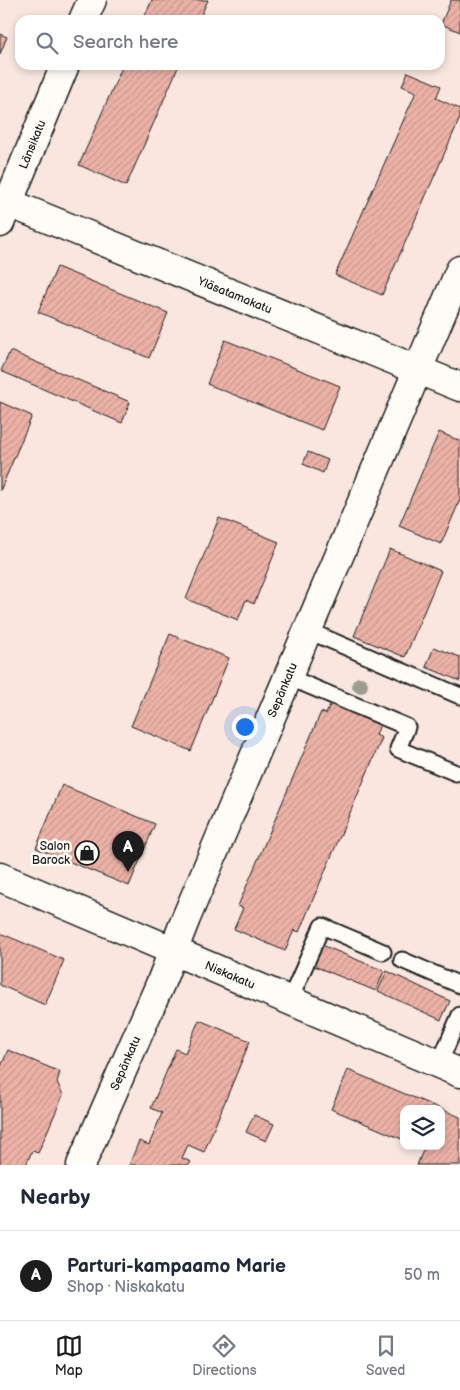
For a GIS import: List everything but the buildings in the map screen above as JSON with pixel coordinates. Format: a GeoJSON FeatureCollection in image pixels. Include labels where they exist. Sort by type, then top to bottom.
{"type":"FeatureCollection","features":[{"type":"Feature","properties":{"kind":"street"},"geometry":{"type":"LineString","coordinates":[[86,15],[92,0]]}},
{"type":"Feature","properties":{"kind":"street","name":"Länsikatu"},"geometry":{"type":"LineString","coordinates":[[4,213],[63,70]]}},
{"type":"Feature","properties":{"kind":"street","name":"Yläsatamakatu"},"geometry":{"type":"LineString","coordinates":[[4,213],[418,369],[460,388]]}},
{"type":"Feature","properties":{"kind":"street","name":"Sepänkatu"},"geometry":{"type":"LineString","coordinates":[[81,1165],[460,270]]}},
{"type":"Feature","properties":{"kind":"street","name":"Niskakatu"},"geometry":{"type":"LineString","coordinates":[[0,877],[449,1068]]}},
{"type":"Feature","properties":{"kind":"lane"},"geometry":{"type":"LineString","coordinates":[[308,631],[460,696]]}},
{"type":"Feature","properties":{"kind":"lane"},"geometry":{"type":"LineString","coordinates":[[288,678],[407,727],[398,749],[456,773]]}},
{"type":"Feature","properties":{"kind":"lane"},"geometry":{"type":"LineString","coordinates":[[290,1000],[322,926],[383,952]]}},
{"type":"Feature","properties":{"kind":"lane"},"geometry":{"type":"LineString","coordinates":[[402,960],[460,985]]}},
{"type":"Feature","properties":{"kind":"lane"},"geometry":{"type":"LineString","coordinates":[[449,1068],[460,1015]]}},
{"type":"Feature","properties":{"kind":"place","name":"Salon Barock"},"geometry":{"type":"Point","coordinates":[87,853]}},
{"type":"Feature","properties":{"kind":"place","name":"Parturi-kampaamo Marie"},"geometry":{"type":"Point","coordinates":[128,872]}}]}
